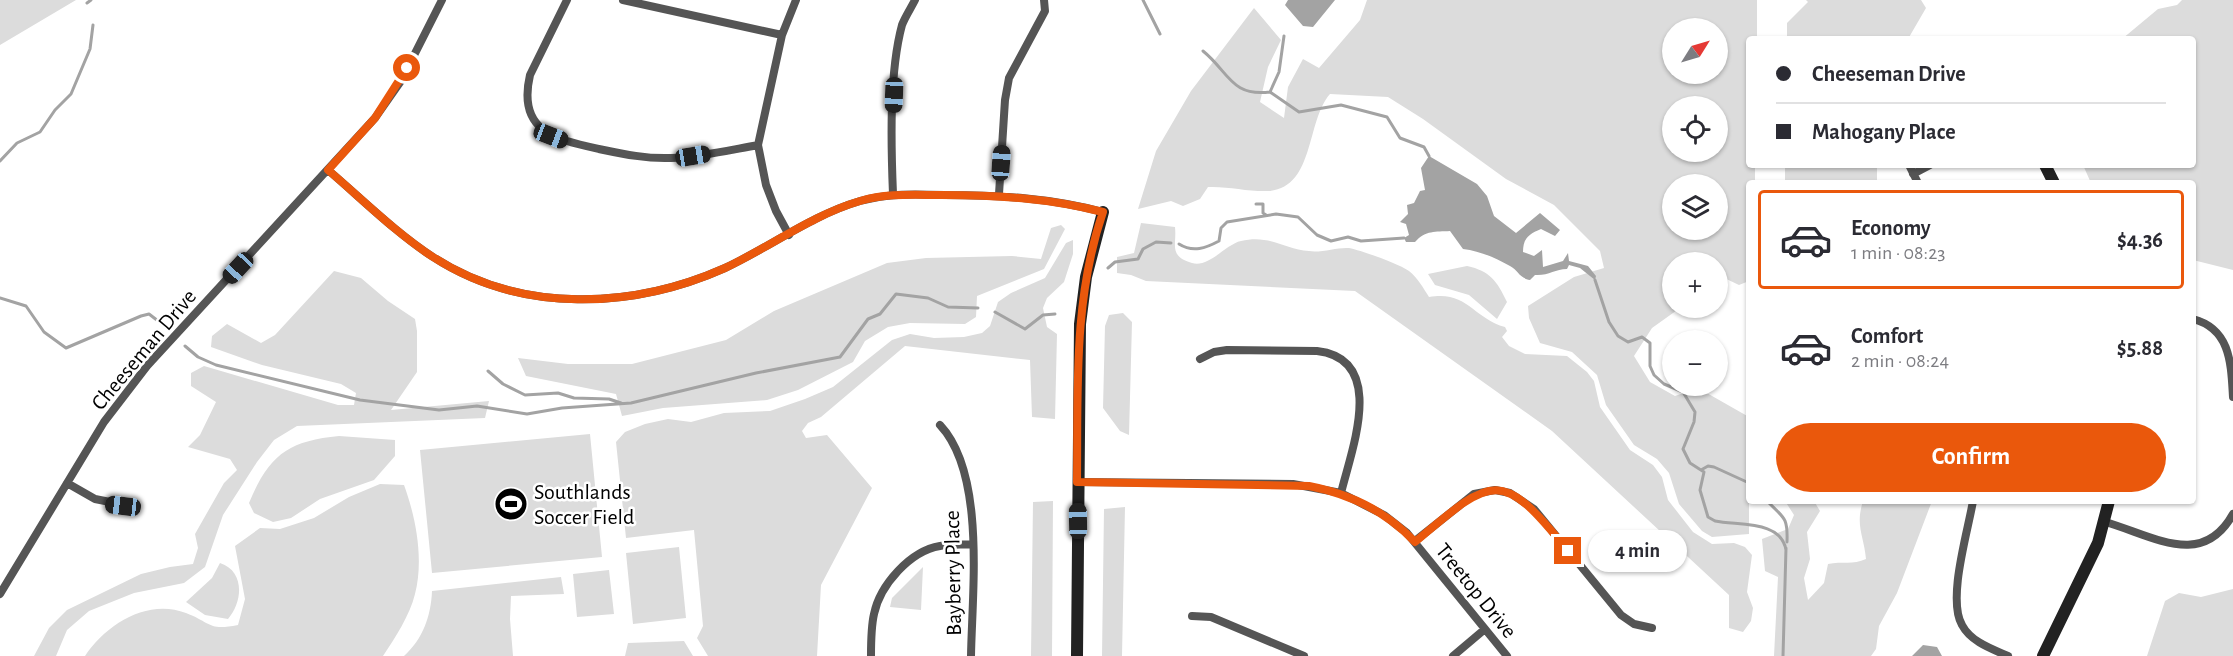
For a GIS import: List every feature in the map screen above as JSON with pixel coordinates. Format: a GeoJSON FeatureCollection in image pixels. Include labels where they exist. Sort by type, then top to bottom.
{"type":"FeatureCollection","features":[{"type":"Feature","properties":{"kind":"main road"},"geometry":{"type":"LineString","coordinates":[[1077,656],[1080,324],[1086,277],[1103,212]]}},
{"type":"Feature","properties":{"kind":"main road"},"geometry":{"type":"LineString","coordinates":[[2043,656],[2098,543],[2108,504]]}},
{"type":"Feature","properties":{"kind":"street","name":"Cheeseman Drive"},"geometry":{"type":"LineString","coordinates":[[0,594],[104,422],[147,366],[375,118],[396,88],[442,0]]}},
{"type":"Feature","properties":{"kind":"street"},"geometry":{"type":"LineString","coordinates":[[567,0],[530,75],[527,88],[530,114],[551,136],[570,143],[647,158],[693,156],[758,145]]}},
{"type":"Feature","properties":{"kind":"street"},"geometry":{"type":"LineString","coordinates":[[623,0],[782,35]]}},
{"type":"Feature","properties":{"kind":"street"},"geometry":{"type":"LineString","coordinates":[[789,235],[766,185],[758,145],[782,35],[796,0]]}},
{"type":"Feature","properties":{"kind":"street"},"geometry":{"type":"LineString","coordinates":[[893,194],[892,164],[897,58],[903,24],[915,0]]}},
{"type":"Feature","properties":{"kind":"street"},"geometry":{"type":"LineString","coordinates":[[999,194],[1005,100],[1009,78],[1045,11],[1044,0]]}},
{"type":"Feature","properties":{"kind":"street"},"geometry":{"type":"LineString","coordinates":[[1910,168],[1916,180]]}},
{"type":"Feature","properties":{"kind":"street"},"geometry":{"type":"LineString","coordinates":[[1913,174],[1924,168]]}},
{"type":"Feature","properties":{"kind":"street"},"geometry":{"type":"LineString","coordinates":[[328,170],[433,257],[484,283],[549,297],[585,301],[650,294],[726,267],[841,208],[893,194],[999,194],[1027,197],[1103,212]]}},
{"type":"Feature","properties":{"kind":"street"},"geometry":{"type":"LineString","coordinates":[[2196,320],[2206,322],[2224,340],[2231,359],[2233,397]]}},
{"type":"Feature","properties":{"kind":"street"},"geometry":{"type":"LineString","coordinates":[[1200,359],[1214,352],[1227,350],[1317,351],[1327,352],[1345,363],[1358,381],[1361,400],[1341,493]]}},
{"type":"Feature","properties":{"kind":"street","name":"Bayberry Place"},"geometry":{"type":"LineString","coordinates":[[940,425],[952,438],[964,475],[972,515],[971,656]]}},
{"type":"Feature","properties":{"kind":"street","name":"Treetop Drive"},"geometry":{"type":"LineString","coordinates":[[1077,482],[1293,484],[1341,493],[1384,515],[1415,542],[1507,656]]}},
{"type":"Feature","properties":{"kind":"street"},"geometry":{"type":"LineString","coordinates":[[67,483],[95,499],[135,507]]}},
{"type":"Feature","properties":{"kind":"street"},"geometry":{"type":"LineString","coordinates":[[1415,542],[1474,494],[1495,490],[1510,492],[1534,509],[1622,615],[1634,624],[1652,628]]}},
{"type":"Feature","properties":{"kind":"street"},"geometry":{"type":"LineString","coordinates":[[1972,504],[1955,602],[1962,626],[1982,645],[2008,656]]}},
{"type":"Feature","properties":{"kind":"street"},"geometry":{"type":"LineString","coordinates":[[2105,522],[2174,544],[2192,547],[2208,543],[2225,528],[2233,514]]}},
{"type":"Feature","properties":{"kind":"street"},"geometry":{"type":"LineString","coordinates":[[871,656],[873,616],[878,599],[897,574],[925,551],[940,546],[973,544]]}},
{"type":"Feature","properties":{"kind":"street"},"geometry":{"type":"LineString","coordinates":[[1192,616],[1211,617],[1304,656]]}},
{"type":"Feature","properties":{"kind":"street"},"geometry":{"type":"LineString","coordinates":[[1453,656],[1485,629]]}},
{"type":"Feature","properties":{"kind":"shaded area"},"geometry":{"type":"Polygon","coordinates":[[[0,0],[76,0],[0,45],[0,0]]]}},
{"type":"Feature","properties":{"kind":"shaded area"},"geometry":{"type":"Polygon","coordinates":[[[1288,0],[1335,0],[1313,27],[1303,26],[1285,5],[1288,0]]]}},
{"type":"Feature","properties":{"kind":"shaded area"},"geometry":{"type":"Polygon","coordinates":[[[1367,0],[1757,0],[1757,36],[1746,36],[1746,168],[1755,168],[1755,180],[1746,180],[1746,282],[1739,285],[1728,280],[1728,252],[1662,252],[1662,318],[1666,318],[1652,328],[1634,356],[1650,382],[1662,389],[1662,396],[1712,396],[1746,415],[1746,504],[1749,504],[1749,534],[1712,537],[1702,531],[1679,504],[1669,473],[1657,459],[1634,445],[1606,405],[1597,375],[1572,352],[1540,343],[1529,318],[1528,306],[1574,277],[1604,268],[1600,251],[1554,205],[1506,179],[1423,119],[1388,97],[1330,94],[1322,106],[1302,166],[1295,178],[1284,187],[1261,191],[1208,187],[1200,199],[1183,206],[1171,201],[1138,209],[1156,151],[1191,91],[1254,8],[1281,40],[1268,67],[1260,102],[1284,118],[1288,87],[1303,59],[1319,68],[1360,20],[1367,0]]]}},
{"type":"Feature","properties":{"kind":"shaded area"},"geometry":{"type":"Polygon","coordinates":[[[1806,0],[1921,0],[1926,8],[1910,36],[1787,36],[1787,23],[1808,2],[1806,0]]]}},
{"type":"Feature","properties":{"kind":"shaded area"},"geometry":{"type":"Polygon","coordinates":[[[2182,0],[2233,0],[2233,270],[2196,261],[2196,180],[2090,180],[2084,168],[2196,168],[2196,36],[2126,36],[2158,9],[2177,5],[2182,0]]]}},
{"type":"Feature","properties":{"kind":"shaded area"},"geometry":{"type":"Polygon","coordinates":[[[1429,156],[1477,184],[1487,196],[1494,216],[1516,233],[1540,213],[1560,230],[1555,236],[1541,229],[1533,233],[1526,240],[1523,252],[1534,256],[1542,250],[1543,267],[1563,261],[1568,253],[1569,261],[1588,266],[1596,276],[1595,280],[1580,268],[1569,265],[1567,269],[1535,275],[1530,280],[1526,279],[1499,260],[1463,249],[1450,231],[1431,232],[1415,242],[1406,242],[1404,238],[1409,235],[1406,224],[1400,222],[1408,214],[1407,205],[1414,203],[1420,191],[1425,190],[1421,168],[1429,156]]]}},
{"type":"Feature","properties":{"kind":"shaded area"},"geometry":{"type":"Polygon","coordinates":[[[1785,168],[1877,168],[1877,180],[1785,180],[1785,168]]]}},
{"type":"Feature","properties":{"kind":"shaded area"},"geometry":{"type":"Polygon","coordinates":[[[1141,223],[1175,227],[1177,253],[1184,260],[1198,264],[1211,259],[1235,243],[1251,239],[1260,239],[1300,250],[1349,248],[1363,252],[1409,271],[1429,297],[1452,297],[1485,318],[1505,327],[1507,331],[1502,337],[1509,346],[1525,354],[1567,356],[1587,372],[1594,381],[1600,407],[1630,450],[1653,465],[1662,477],[1668,500],[1693,532],[1712,544],[1734,543],[1745,547],[1752,555],[1747,592],[1753,608],[1751,621],[1743,632],[1729,628],[1729,595],[1552,431],[1355,291],[1146,281],[1117,273],[1117,257],[1134,253],[1141,223]]]}},
{"type":"Feature","properties":{"kind":"shaded area"},"geometry":{"type":"Polygon","coordinates":[[[1061,225],[1065,229],[1044,269],[977,296],[976,317],[965,324],[910,323],[888,327],[865,341],[853,362],[798,390],[767,400],[663,408],[622,416],[616,394],[526,376],[518,358],[568,364],[632,364],[726,340],[774,311],[887,263],[926,258],[1012,256],[1041,259],[1051,228],[1061,225]]]}},
{"type":"Feature","properties":{"kind":"shaded area"},"geometry":{"type":"Polygon","coordinates":[[[1073,240],[1073,254],[1064,282],[1047,298],[1043,308],[1047,327],[1057,334],[1055,419],[1032,417],[1030,360],[905,346],[821,417],[808,423],[802,431],[806,438],[827,435],[872,488],[821,585],[817,656],[708,656],[697,638],[703,626],[694,530],[626,538],[616,442],[625,432],[645,424],[668,419],[691,422],[724,413],[770,411],[805,399],[833,387],[892,340],[910,334],[934,338],[964,337],[982,333],[990,326],[998,302],[1011,293],[1045,278],[1066,243],[1073,240]]]}},
{"type":"Feature","properties":{"kind":"shaded area"},"geometry":{"type":"Polygon","coordinates":[[[1467,266],[1487,274],[1500,288],[1507,302],[1497,319],[1469,295],[1435,285],[1428,274],[1467,266]]]}},
{"type":"Feature","properties":{"kind":"shaded area"},"geometry":{"type":"Polygon","coordinates":[[[334,271],[361,278],[388,301],[415,319],[417,372],[391,410],[489,401],[485,418],[297,426],[274,440],[257,462],[223,515],[205,567],[184,583],[134,593],[89,611],[67,630],[56,656],[34,656],[49,628],[67,610],[141,574],[193,564],[198,548],[195,534],[224,483],[237,470],[230,459],[188,447],[200,435],[216,402],[191,386],[191,373],[204,366],[338,405],[354,405],[356,393],[341,384],[262,365],[211,347],[212,336],[227,324],[261,343],[275,335],[334,271]]]}},
{"type":"Feature","properties":{"kind":"shaded area"},"geometry":{"type":"Polygon","coordinates":[[[1123,313],[1132,322],[1129,435],[1120,431],[1103,408],[1105,326],[1109,315],[1123,313]]]}},
{"type":"Feature","properties":{"kind":"shaded area","name":"Southlands Soccer Field"},"geometry":{"type":"Polygon","coordinates":[[[590,434],[602,557],[432,573],[420,450],[590,434]]]}},
{"type":"Feature","properties":{"kind":"shaded area"},"geometry":{"type":"Polygon","coordinates":[[[339,436],[395,440],[395,456],[374,480],[320,499],[291,518],[273,522],[254,513],[249,503],[264,473],[282,453],[306,442],[339,436]]]}},
{"type":"Feature","properties":{"kind":"shaded area"},"geometry":{"type":"Polygon","coordinates":[[[380,484],[404,485],[412,511],[419,553],[418,581],[413,602],[402,626],[383,656],[85,656],[94,644],[116,624],[129,617],[157,609],[172,609],[186,613],[215,626],[238,625],[245,599],[235,546],[260,528],[280,529],[314,518],[349,497],[380,484]]]}},
{"type":"Feature","properties":{"kind":"shaded area"},"geometry":{"type":"Polygon","coordinates":[[[1053,501],[1052,656],[1031,656],[1033,502],[1053,501]]]}},
{"type":"Feature","properties":{"kind":"shaded area"},"geometry":{"type":"Polygon","coordinates":[[[1787,504],[1816,504],[1820,511],[1807,532],[1810,559],[1804,578],[1808,600],[1824,583],[1828,564],[1857,562],[1866,559],[1860,524],[1862,504],[1931,504],[1897,593],[1879,626],[1876,649],[1871,656],[1774,656],[1778,577],[1765,571],[1762,539],[1788,529],[1794,515],[1787,504]]]}},
{"type":"Feature","properties":{"kind":"shaded area"},"geometry":{"type":"Polygon","coordinates":[[[1125,507],[1122,656],[1102,656],[1104,509],[1125,507]]]}},
{"type":"Feature","properties":{"kind":"shaded area"},"geometry":{"type":"Polygon","coordinates":[[[679,547],[686,618],[633,624],[626,553],[679,547]]]}},
{"type":"Feature","properties":{"kind":"shaded area"},"geometry":{"type":"Polygon","coordinates":[[[220,563],[234,573],[239,588],[237,604],[228,619],[205,615],[186,602],[212,578],[220,563]]]}},
{"type":"Feature","properties":{"kind":"shaded area"},"geometry":{"type":"Polygon","coordinates":[[[923,567],[921,610],[890,607],[892,598],[923,567]]]}},
{"type":"Feature","properties":{"kind":"shaded area"},"geometry":{"type":"Polygon","coordinates":[[[609,570],[614,614],[577,617],[573,574],[609,570]]]}},
{"type":"Feature","properties":{"kind":"shaded area"},"geometry":{"type":"Polygon","coordinates":[[[561,577],[564,594],[511,596],[513,656],[404,656],[421,635],[425,626],[432,591],[561,577]]]}},
{"type":"Feature","properties":{"kind":"shaded area"},"geometry":{"type":"Polygon","coordinates":[[[2233,589],[2233,656],[2147,656],[2165,601],[2179,593],[2201,597],[2233,589]]]}},
{"type":"Feature","properties":{"kind":"shaded area"},"geometry":{"type":"Polygon","coordinates":[[[684,641],[693,656],[625,656],[628,643],[684,641]]]}},
{"type":"Feature","properties":{"kind":"shaded area"},"geometry":{"type":"Polygon","coordinates":[[[1923,645],[1937,647],[1942,656],[1912,656],[1923,645]]]}},
{"type":"Feature","properties":{"kind":"waterway"},"geometry":{"type":"LineString","coordinates":[[87,3],[91,0]]}},
{"type":"Feature","properties":{"kind":"waterway"},"geometry":{"type":"LineString","coordinates":[[1143,0],[1160,34]]}},
{"type":"Feature","properties":{"kind":"waterway"},"geometry":{"type":"LineString","coordinates":[[0,161],[17,143],[40,132],[55,110],[71,94],[90,49],[93,25]]}},
{"type":"Feature","properties":{"kind":"waterway"},"geometry":{"type":"LineString","coordinates":[[1270,92],[1279,72],[1284,36]]}},
{"type":"Feature","properties":{"kind":"waterway"},"geometry":{"type":"LineString","coordinates":[[1203,51],[1232,81],[1247,91],[1270,92],[1299,112],[1341,105],[1387,117],[1400,138],[1424,147],[1429,156]]}},
{"type":"Feature","properties":{"kind":"waterway"},"geometry":{"type":"LineString","coordinates":[[1256,204],[1263,204],[1263,213],[1266,215]]}},
{"type":"Feature","properties":{"kind":"waterway"},"geometry":{"type":"LineString","coordinates":[[1179,244],[1194,249],[1204,247],[1219,241],[1221,228],[1227,222],[1276,214],[1298,217],[1317,235],[1331,241],[1348,237],[1361,241],[1404,238]]}},
{"type":"Feature","properties":{"kind":"waterway"},"geometry":{"type":"LineString","coordinates":[[1108,268],[1115,262],[1138,259],[1143,249],[1156,242],[1171,243]]}},
{"type":"Feature","properties":{"kind":"waterway"},"geometry":{"type":"LineString","coordinates":[[1595,280],[1609,322],[1618,336],[1628,342],[1642,337],[1650,343],[1650,366],[1654,375],[1664,384],[1683,392],[1695,412],[1694,422],[1683,449],[1690,463],[1704,472],[1700,490],[1708,517],[1715,521],[1747,524],[1768,529],[1782,540],[1786,550]]}},
{"type":"Feature","properties":{"kind":"waterway"},"geometry":{"type":"LineString","coordinates":[[185,346],[198,357],[216,365],[360,400],[439,410],[477,406],[527,414],[562,408],[631,403],[756,373],[840,357],[868,319],[880,314],[896,294],[928,298],[948,307],[978,308]]}},
{"type":"Feature","properties":{"kind":"waterway"},"geometry":{"type":"LineString","coordinates":[[0,298],[26,306],[44,332],[66,348],[141,316],[149,314],[162,324]]}},
{"type":"Feature","properties":{"kind":"waterway"},"geometry":{"type":"LineString","coordinates":[[995,312],[1025,329],[1043,315],[1055,314]]}},
{"type":"Feature","properties":{"kind":"waterway"},"geometry":{"type":"LineString","coordinates":[[488,371],[503,384],[525,395],[558,393],[574,398],[609,399],[621,403]]}},
{"type":"Feature","properties":{"kind":"waterway"},"geometry":{"type":"LineString","coordinates":[[1701,470],[1708,466],[1714,467],[1746,482]]}},
{"type":"Feature","properties":{"kind":"waterway"},"geometry":{"type":"LineString","coordinates":[[1770,504],[1784,518],[1787,527],[1787,542]]}},
{"type":"Feature","properties":{"kind":"waterway"},"geometry":{"type":"LineString","coordinates":[[1783,656],[1786,548]]}},
{"type":"Feature","properties":{"kind":"place","name":"Southlands Soccer Field"},"geometry":{"type":"Point","coordinates":[511,504]}},
{"type":"Feature","properties":{"kind":"route"},"geometry":{"type":"LineString","coordinates":[[407,68],[401,81],[375,118],[328,170],[433,257],[467,276],[484,283],[549,297],[585,301],[618,299],[650,294],[689,282],[726,267],[841,208],[860,201],[893,194],[999,194],[1079,206],[1103,212],[1095,234],[1086,277],[1080,324],[1077,482],[1309,486],[1356,499],[1384,515],[1415,542],[1474,494],[1503,490],[1517,496],[1534,509],[1568,551]]}}]}
